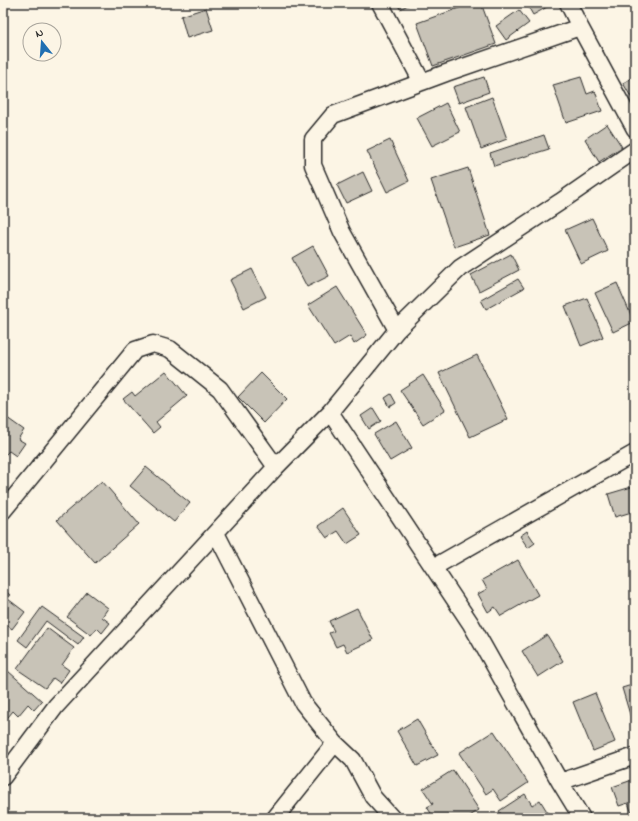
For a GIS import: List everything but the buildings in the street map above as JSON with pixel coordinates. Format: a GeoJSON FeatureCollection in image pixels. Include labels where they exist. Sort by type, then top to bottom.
{"type":"FeatureCollection","features":[{"type":"Feature","properties":{"kind":"street"},"geometry":{"type":"LineString","coordinates":[[380,3],[422,82]]}},
{"type":"Feature","properties":{"kind":"street"},"geometry":{"type":"LineString","coordinates":[[568,3],[635,129]]}},
{"type":"Feature","properties":{"kind":"street"},"geometry":{"type":"LineString","coordinates":[[397,330],[342,232],[313,165],[312,139],[333,114],[580,27]]}},
{"type":"Feature","properties":{"kind":"street"},"geometry":{"type":"LineString","coordinates":[[3,777],[56,706],[276,467],[330,412],[397,330],[460,268],[635,150]]}},
{"type":"Feature","properties":{"kind":"street"},"geometry":{"type":"LineString","coordinates":[[3,511],[135,350],[153,344],[170,350],[220,389],[276,467]]}},
{"type":"Feature","properties":{"kind":"street"},"geometry":{"type":"LineString","coordinates":[[330,412],[471,624],[560,782],[582,818]]}},
{"type":"Feature","properties":{"kind":"street"},"geometry":{"type":"LineString","coordinates":[[434,567],[635,453]]}},
{"type":"Feature","properties":{"kind":"street"},"geometry":{"type":"LineString","coordinates":[[216,533],[303,704],[335,743],[353,760],[373,797],[392,818]]}},
{"type":"Feature","properties":{"kind":"street"},"geometry":{"type":"LineString","coordinates":[[275,818],[335,743]]}},
{"type":"Feature","properties":{"kind":"street"},"geometry":{"type":"LineString","coordinates":[[560,782],[635,756]]}}]}
